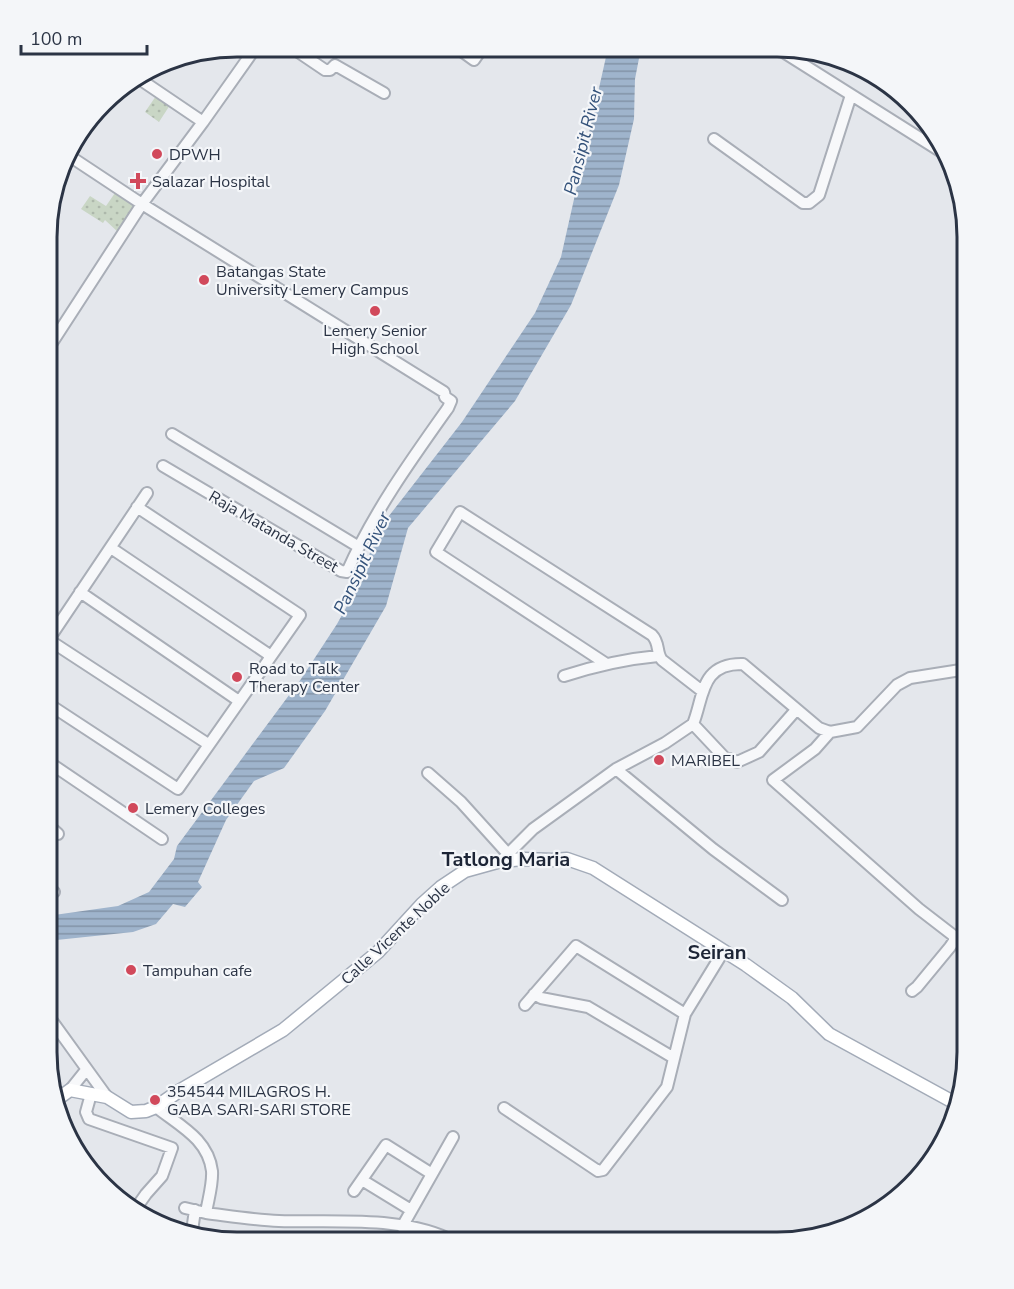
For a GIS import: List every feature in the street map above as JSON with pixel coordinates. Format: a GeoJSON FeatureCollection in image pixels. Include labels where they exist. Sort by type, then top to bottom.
{"type":"FeatureCollection","features":[{"type":"Feature","properties":{"kind":"main road","name":"Calle Vicente Noble"},"geometry":{"type":"LineString","coordinates":[[156,1107],[178,1090],[283,1030],[378,952],[441,886],[465,871],[505,857],[567,859],[593,868],[792,998],[829,1034],[950,1100]]}},
{"type":"Feature","properties":{"kind":"main road"},"geometry":{"type":"LineString","coordinates":[[62,1095],[69,1090],[107,1097],[131,1112],[156,1107]]}},
{"type":"Feature","properties":{"kind":"street"},"geometry":{"type":"LineString","coordinates":[[57,335],[142,204],[248,57]]}},
{"type":"Feature","properties":{"kind":"street"},"geometry":{"type":"LineString","coordinates":[[306,57],[325,70],[330,70],[335,65],[384,93]]}},
{"type":"Feature","properties":{"kind":"street"},"geometry":{"type":"LineString","coordinates":[[793,58],[932,146]]}},
{"type":"Feature","properties":{"kind":"street"},"geometry":{"type":"LineString","coordinates":[[145,82],[203,122]]}},
{"type":"Feature","properties":{"kind":"street"},"geometry":{"type":"LineString","coordinates":[[714,139],[803,203],[809,203],[819,195],[851,95]]}},
{"type":"Feature","properties":{"kind":"street","name":"Raja Matanda Street"},"geometry":{"type":"LineString","coordinates":[[75,160],[142,204],[444,392],[445,397],[451,401],[407,466],[359,547],[347,572],[341,572],[163,466]]}},
{"type":"Feature","properties":{"kind":"street"},"geometry":{"type":"LineString","coordinates":[[172,434],[359,547]]}},
{"type":"Feature","properties":{"kind":"street"},"geometry":{"type":"LineString","coordinates":[[57,627],[147,492]]}},
{"type":"Feature","properties":{"kind":"street"},"geometry":{"type":"LineString","coordinates":[[57,710],[178,789],[300,615],[137,507]]}},
{"type":"Feature","properties":{"kind":"street"},"geometry":{"type":"LineString","coordinates":[[605,663],[436,552],[460,512],[652,635],[658,644],[658,656]]}},
{"type":"Feature","properties":{"kind":"street"},"geometry":{"type":"LineString","coordinates":[[111,548],[271,656]]}},
{"type":"Feature","properties":{"kind":"street"},"geometry":{"type":"LineString","coordinates":[[80,592],[240,701]]}},
{"type":"Feature","properties":{"kind":"street"},"geometry":{"type":"LineString","coordinates":[[57,647],[208,744]]}},
{"type":"Feature","properties":{"kind":"street"},"geometry":{"type":"LineString","coordinates":[[564,676],[605,663],[658,656],[702,691]]}},
{"type":"Feature","properties":{"kind":"street"},"geometry":{"type":"LineString","coordinates":[[428,773],[461,802],[505,857],[532,829],[615,769],[665,743],[693,724],[702,691],[709,679],[720,669],[734,664],[743,664],[821,730],[830,732],[857,727],[897,685],[910,678],[957,671]]}},
{"type":"Feature","properties":{"kind":"street"},"geometry":{"type":"LineString","coordinates":[[693,724],[724,757],[737,762],[759,752],[796,710]]}},
{"type":"Feature","properties":{"kind":"street"},"geometry":{"type":"LineString","coordinates":[[830,732],[815,749],[773,780],[919,909],[954,936],[950,947],[912,991]]}},
{"type":"Feature","properties":{"kind":"street"},"geometry":{"type":"LineString","coordinates":[[57,768],[162,839]]}},
{"type":"Feature","properties":{"kind":"street"},"geometry":{"type":"LineString","coordinates":[[615,769],[713,849],[782,900]]}},
{"type":"Feature","properties":{"kind":"street"},"geometry":{"type":"LineString","coordinates":[[525,1005],[576,946],[685,1014]]}},
{"type":"Feature","properties":{"kind":"street"},"geometry":{"type":"LineString","coordinates":[[504,1108],[598,1171],[603,1170],[667,1087],[685,1014],[723,952]]}},
{"type":"Feature","properties":{"kind":"street"},"geometry":{"type":"LineString","coordinates":[[534,994],[542,998],[588,1007],[674,1058]]}},
{"type":"Feature","properties":{"kind":"street"},"geometry":{"type":"LineString","coordinates":[[57,1028],[107,1097]]}},
{"type":"Feature","properties":{"kind":"street"},"geometry":{"type":"LineString","coordinates":[[69,1090],[86,1070]]}},
{"type":"Feature","properties":{"kind":"street"},"geometry":{"type":"LineString","coordinates":[[91,1094],[86,1112],[89,1119],[172,1148],[162,1176],[140,1203]]}},
{"type":"Feature","properties":{"kind":"street"},"geometry":{"type":"LineString","coordinates":[[156,1107],[201,1142],[209,1157],[212,1173],[206,1213]]}},
{"type":"Feature","properties":{"kind":"street"},"geometry":{"type":"LineString","coordinates":[[402,1227],[453,1137]]}},
{"type":"Feature","properties":{"kind":"street"},"geometry":{"type":"LineString","coordinates":[[354,1191],[386,1145],[432,1174]]}},
{"type":"Feature","properties":{"kind":"street"},"geometry":{"type":"LineString","coordinates":[[362,1180],[411,1210]]}},
{"type":"Feature","properties":{"kind":"street"},"geometry":{"type":"LineString","coordinates":[[192,1226],[190,1209],[206,1213],[279,1221],[350,1220],[427,1232]]}},
{"type":"Feature","properties":{"kind":"green space"},"geometry":{"type":"Polygon","coordinates":[[[156,96],[170,105],[159,122],[145,112],[156,96]]]}},
{"type":"Feature","properties":{"kind":"green space"},"geometry":{"type":"Polygon","coordinates":[[[117,190],[136,204],[118,232],[105,220],[103,223],[81,209],[90,196],[106,206],[117,190]]]}},
{"type":"Feature","properties":{"kind":"water"},"geometry":{"type":"Polygon","coordinates":[[[606,57],[639,57],[635,79],[634,119],[619,185],[571,305],[515,401],[408,528],[386,606],[325,711],[284,768],[254,781],[226,820],[198,882],[202,887],[185,907],[173,904],[156,924],[133,932],[57,940],[57,915],[118,906],[149,892],[174,859],[177,846],[301,679],[337,624],[358,586],[378,530],[462,422],[535,313],[561,257],[606,57]]]}},
{"type":"Feature","properties":{"kind":"place","name":"DPWH"},"geometry":{"type":"Point","coordinates":[157,154]}},
{"type":"Feature","properties":{"kind":"place","name":"Salazar Hospital"},"geometry":{"type":"Point","coordinates":[138,181]}},
{"type":"Feature","properties":{"kind":"place","name":"Batangas State University Lemery Campus"},"geometry":{"type":"Point","coordinates":[204,280]}},
{"type":"Feature","properties":{"kind":"place","name":"Lemery Senior High School"},"geometry":{"type":"Point","coordinates":[375,311]}},
{"type":"Feature","properties":{"kind":"place","name":"Road to Talk Therapy Center"},"geometry":{"type":"Point","coordinates":[237,677]}},
{"type":"Feature","properties":{"kind":"place","name":"MARIBEL"},"geometry":{"type":"Point","coordinates":[659,760]}},
{"type":"Feature","properties":{"kind":"place","name":"Lemery Colleges"},"geometry":{"type":"Point","coordinates":[133,808]}},
{"type":"Feature","properties":{"kind":"place","name":"Tampuhan cafe"},"geometry":{"type":"Point","coordinates":[131,970]}},
{"type":"Feature","properties":{"kind":"place","name":"354544 MILAGROS H. GABA SARI-SARI STORE"},"geometry":{"type":"Point","coordinates":[155,1100]}},
{"type":"Feature","properties":{"kind":"district","name":"Tatlong Maria"},"geometry":{"type":"Point","coordinates":[506,859]}},
{"type":"Feature","properties":{"kind":"district","name":"Seiran"},"geometry":{"type":"Point","coordinates":[717,952]}},
{"type":"Feature","properties":{"kind":"water label","name":"Pansipit River"},"geometry":{"type":"Point","coordinates":[583,141]}},
{"type":"Feature","properties":{"kind":"water label","name":"Pansipit River"},"geometry":{"type":"Point","coordinates":[362,563]}}]}
